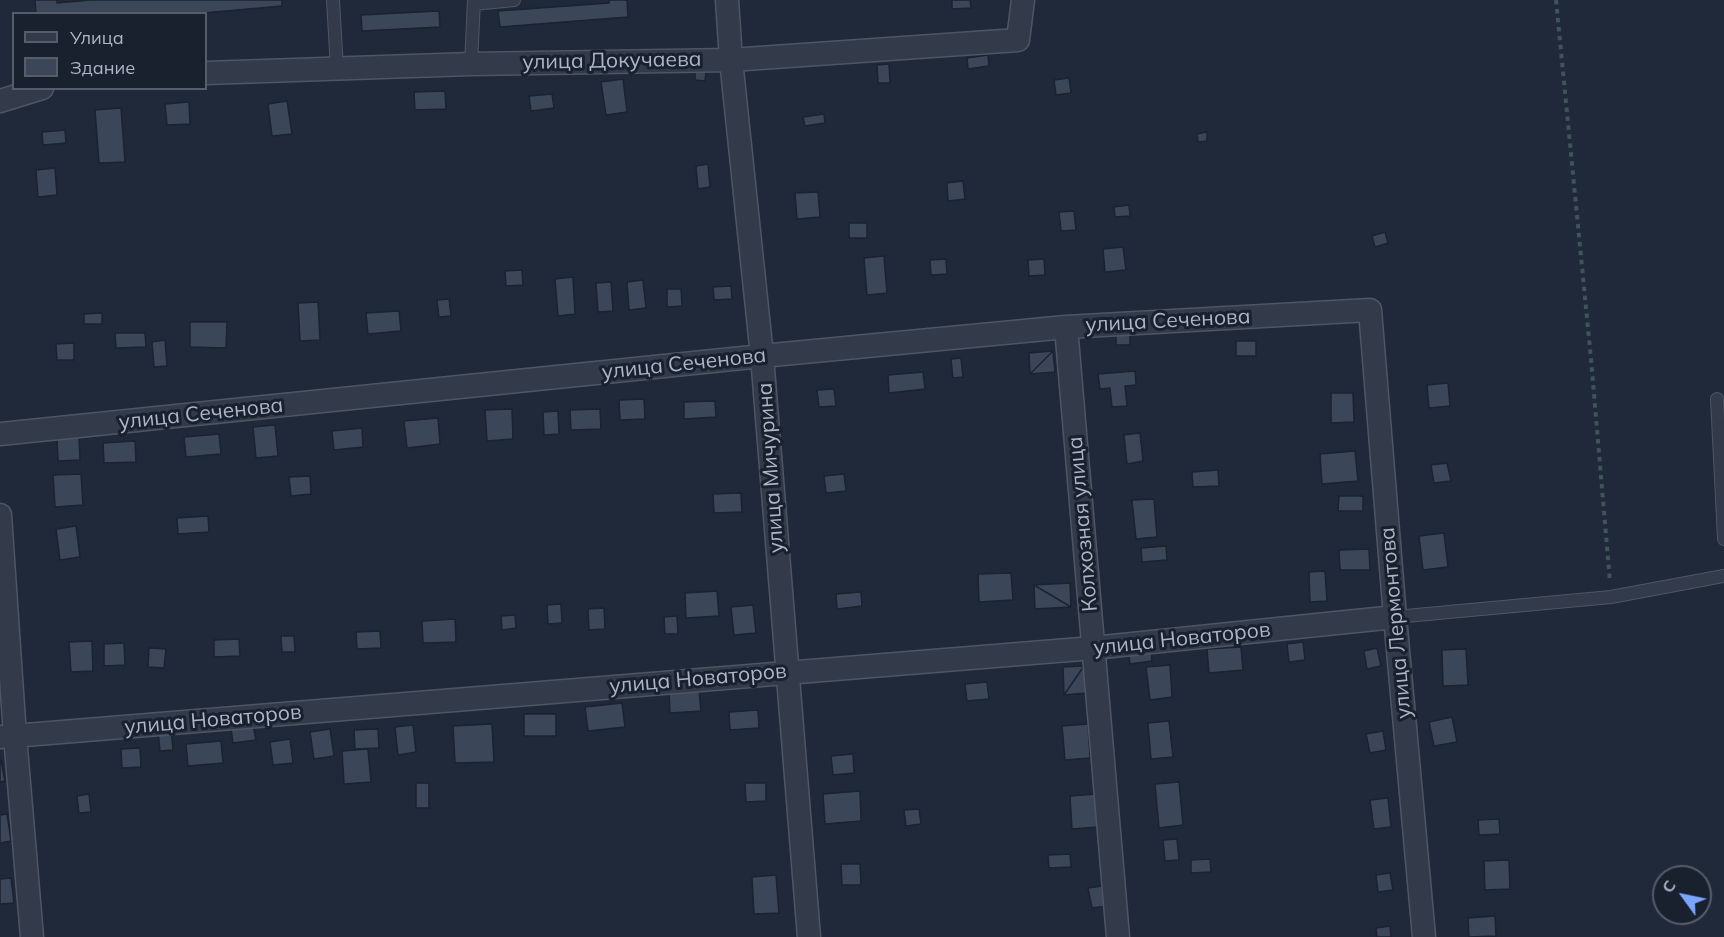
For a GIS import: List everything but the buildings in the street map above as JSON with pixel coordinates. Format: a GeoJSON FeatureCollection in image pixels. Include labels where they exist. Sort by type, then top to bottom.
{"type":"FeatureCollection","features":[{"type":"Feature","properties":{"kind":"street","name":"улица Мичурина"},"geometry":{"type":"LineString","coordinates":[[727,0],[731,60],[762,356],[809,937]]}},
{"type":"Feature","properties":{"kind":"street","name":"улица Докучаева"},"geometry":{"type":"LineString","coordinates":[[207,73],[471,63],[731,60],[1018,40],[1023,0]]}},
{"type":"Feature","properties":{"kind":"street"},"geometry":{"type":"LineString","coordinates":[[0,101],[36,90]]}},
{"type":"Feature","properties":{"kind":"street","name":"улица Сеченова"},"geometry":{"type":"LineString","coordinates":[[0,434],[1066,327],[1370,310]]}},
{"type":"Feature","properties":{"kind":"street","name":"улица Лермонтова"},"geometry":{"type":"LineString","coordinates":[[1370,310],[1424,937]]}},
{"type":"Feature","properties":{"kind":"street","name":"Колхозная улица"},"geometry":{"type":"LineString","coordinates":[[1066,327],[1118,937]]}},
{"type":"Feature","properties":{"kind":"street"},"geometry":{"type":"LineString","coordinates":[[0,515],[8,736],[32,937]]}},
{"type":"Feature","properties":{"kind":"street","name":"улица Новаторов"},"geometry":{"type":"LineString","coordinates":[[8,736],[1093,648],[1395,617]]}},
{"type":"Feature","properties":{"kind":"lane"},"geometry":{"type":"LineString","coordinates":[[334,0],[337,69]]}},
{"type":"Feature","properties":{"kind":"lane"},"geometry":{"type":"LineString","coordinates":[[471,63],[474,2],[514,0]]}},
{"type":"Feature","properties":{"kind":"lane"},"geometry":{"type":"LineString","coordinates":[[1717,399],[1724,539]]}},
{"type":"Feature","properties":{"kind":"lane"},"geometry":{"type":"LineString","coordinates":[[1395,617],[1611,597],[1724,576]]}},
{"type":"Feature","properties":{"kind":"path"},"geometry":{"type":"LineString","coordinates":[[1556,0],[1590,348],[1611,597]]}}]}
